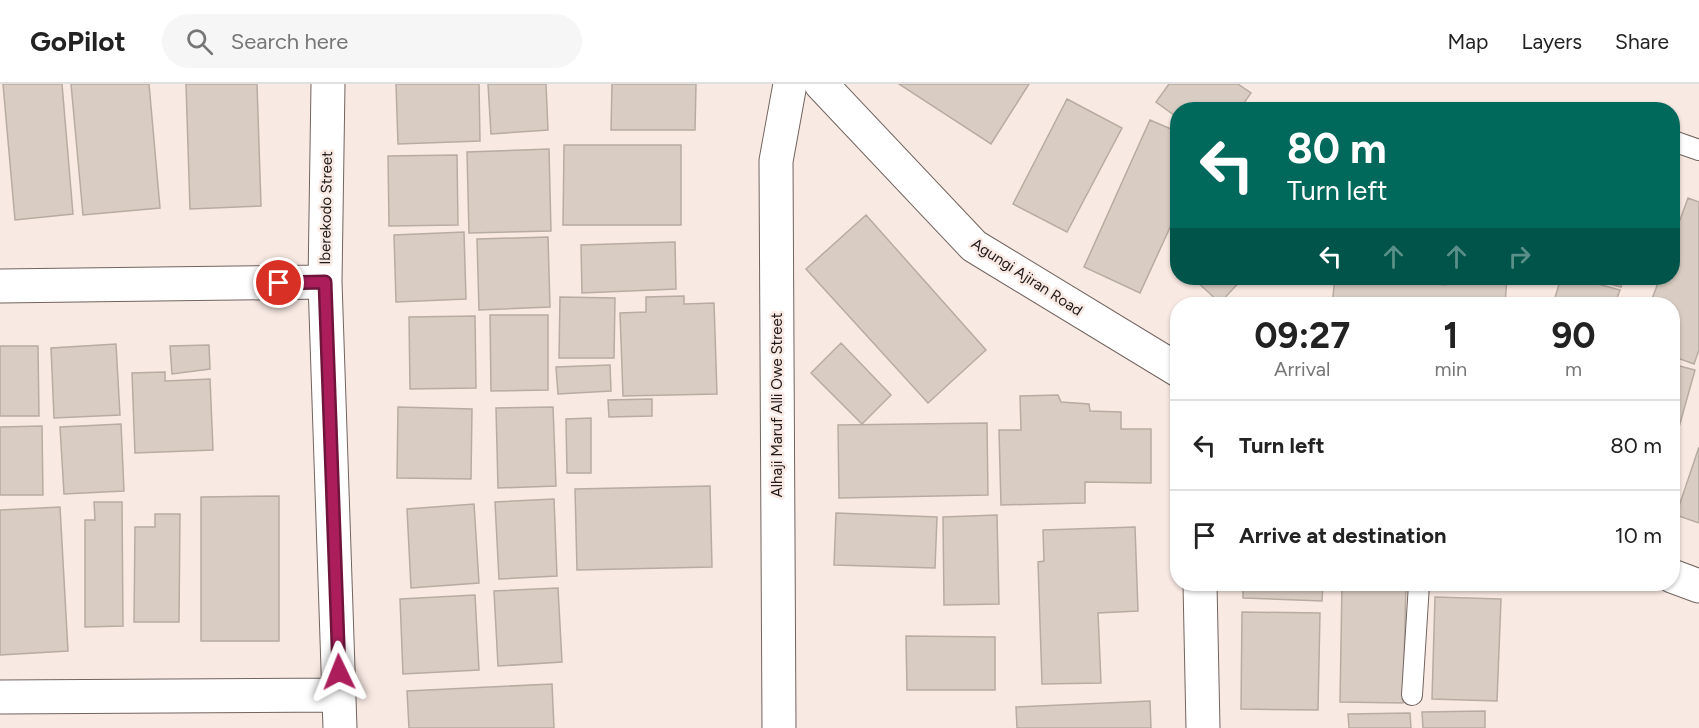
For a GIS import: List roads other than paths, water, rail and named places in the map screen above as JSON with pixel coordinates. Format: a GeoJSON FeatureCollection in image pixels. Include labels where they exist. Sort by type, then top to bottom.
{"type":"FeatureCollection","features":[{"type":"Feature","properties":{"kind":"street","name":"Iberekodo Street"},"geometry":{"type":"LineString","coordinates":[[328,84],[325,282],[340,728]]}},
{"type":"Feature","properties":{"kind":"street","name":"Alhaji Maruf Alli Owe Street"},"geometry":{"type":"LineString","coordinates":[[779,728],[777,161],[790,84]]}},
{"type":"Feature","properties":{"kind":"street","name":"Agungi Ajiran Road"},"geometry":{"type":"LineString","coordinates":[[821,84],[974,246],[1170,365]]}},
{"type":"Feature","properties":{"kind":"street"},"geometry":{"type":"LineString","coordinates":[[0,286],[325,282]]}},
{"type":"Feature","properties":{"kind":"street"},"geometry":{"type":"LineString","coordinates":[[1680,579],[1699,585]]}},
{"type":"Feature","properties":{"kind":"street"},"geometry":{"type":"LineString","coordinates":[[1200,591],[1203,728]]}},
{"type":"Feature","properties":{"kind":"street"},"geometry":{"type":"LineString","coordinates":[[0,698],[339,695]]}},
{"type":"Feature","properties":{"kind":"lane"},"geometry":{"type":"LineString","coordinates":[[1680,143],[1699,150]]}},
{"type":"Feature","properties":{"kind":"lane"},"geometry":{"type":"LineString","coordinates":[[1412,695],[1419,591]]}}]}
